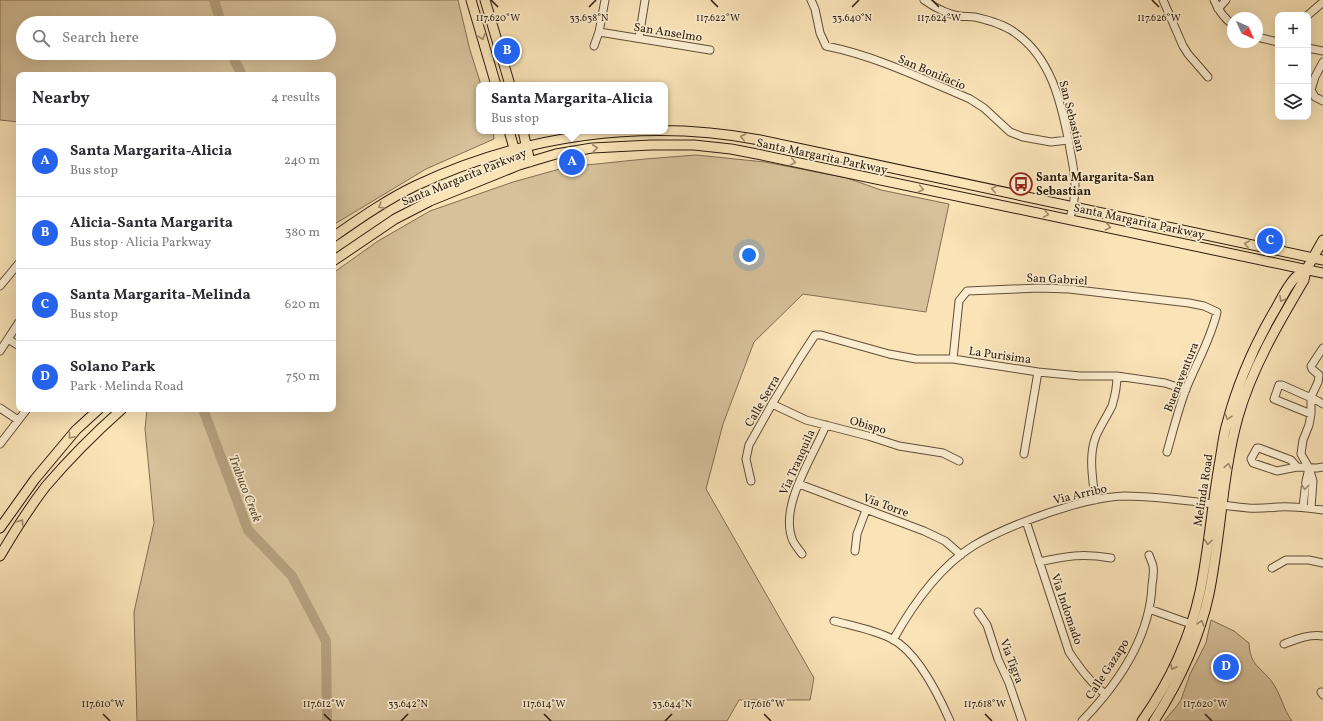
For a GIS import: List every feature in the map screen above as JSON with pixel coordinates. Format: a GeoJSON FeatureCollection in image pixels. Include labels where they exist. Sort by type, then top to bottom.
{"type":"FeatureCollection","features":[{"type":"Feature","properties":{"kind":"main road"},"geometry":{"type":"LineString","coordinates":[[471,0],[495,82]]}},
{"type":"Feature","properties":{"kind":"main road"},"geometry":{"type":"LineString","coordinates":[[485,0],[509,82]]}},
{"type":"Feature","properties":{"kind":"main road","name":"Santa Margarita Parkway"},"geometry":{"type":"LineString","coordinates":[[668,131],[695,131],[734,135],[1323,260]]}},
{"type":"Feature","properties":{"kind":"main road"},"geometry":{"type":"LineString","coordinates":[[510,134],[520,165]]}},
{"type":"Feature","properties":{"kind":"main road"},"geometry":{"type":"LineString","coordinates":[[524,134],[530,162]]}},
{"type":"Feature","properties":{"kind":"main road","name":"Santa Margarita Parkway"},"geometry":{"type":"LineString","coordinates":[[336,235],[380,206],[415,186],[462,167],[527,146],[590,134]]}},
{"type":"Feature","properties":{"kind":"main road","name":"Santa Margarita Parkway"},"geometry":{"type":"LineString","coordinates":[[336,258],[395,219],[430,201],[520,165],[564,153],[592,148],[622,146],[694,146],[731,149],[941,193],[1070,218],[1323,273]]}},
{"type":"Feature","properties":{"kind":"main road","name":"Melinda Road"},"geometry":{"type":"LineString","coordinates":[[1154,721],[1183,669],[1201,624],[1211,581],[1232,441],[1246,393],[1265,349],[1304,280],[1306,270],[1323,240]]}},
{"type":"Feature","properties":{"kind":"main road","name":"Melinda Road"},"geometry":{"type":"LineString","coordinates":[[1142,721],[1159,694],[1172,669],[1190,624],[1200,592],[1225,428],[1237,390],[1262,333],[1294,278],[1306,270]]}},
{"type":"Feature","properties":{"kind":"main road"},"geometry":{"type":"LineString","coordinates":[[0,528],[34,479],[76,430],[96,412]]}},
{"type":"Feature","properties":{"kind":"main road"},"geometry":{"type":"LineString","coordinates":[[0,556],[21,521],[46,487],[77,451],[119,412]]}},
{"type":"Feature","properties":{"kind":"street"},"geometry":{"type":"LineString","coordinates":[[594,46],[599,32],[605,0]]}},
{"type":"Feature","properties":{"kind":"street"},"geometry":{"type":"LineString","coordinates":[[639,38],[645,0]]}},
{"type":"Feature","properties":{"kind":"street","name":"San Bonifacio"},"geometry":{"type":"LineString","coordinates":[[811,0],[815,9],[820,32],[826,46],[872,58],[970,99],[984,108],[1010,132],[1023,138],[1051,142],[1068,140]]}},
{"type":"Feature","properties":{"kind":"street","name":"San Sebastian"},"geometry":{"type":"LineString","coordinates":[[924,0],[943,11],[959,16],[992,21],[1014,32],[1033,49],[1048,71],[1057,92],[1075,178],[1073,207],[1070,218]]}},
{"type":"Feature","properties":{"kind":"street"},"geometry":{"type":"LineString","coordinates":[[1162,0],[1183,46],[1208,77]]}},
{"type":"Feature","properties":{"kind":"street"},"geometry":{"type":"LineString","coordinates":[[1214,0],[1218,9],[1227,19]]}},
{"type":"Feature","properties":{"kind":"street"},"geometry":{"type":"LineString","coordinates":[[1218,9],[1226,0]]}},
{"type":"Feature","properties":{"kind":"street"},"geometry":{"type":"LineString","coordinates":[[1311,12],[1323,2]]}},
{"type":"Feature","properties":{"kind":"street","name":"San Anselmo"},"geometry":{"type":"LineString","coordinates":[[599,32],[710,50]]}},
{"type":"Feature","properties":{"kind":"street"},"geometry":{"type":"LineString","coordinates":[[1263,38],[1275,41]]}},
{"type":"Feature","properties":{"kind":"street"},"geometry":{"type":"LineString","coordinates":[[1311,49],[1323,51]]}},
{"type":"Feature","properties":{"kind":"street"},"geometry":{"type":"LineString","coordinates":[[1323,62],[1315,77],[1311,90],[1315,97],[1323,101]]}},
{"type":"Feature","properties":{"kind":"street"},"geometry":{"type":"LineString","coordinates":[[0,286],[16,267]]}},
{"type":"Feature","properties":{"kind":"street","name":"San Gabriel"},"geometry":{"type":"LineString","coordinates":[[953,360],[959,301],[967,290],[1039,288],[1069,289],[1189,303],[1204,306],[1217,312]]}},
{"type":"Feature","properties":{"kind":"street","name":"Buenaventura"},"geometry":{"type":"LineString","coordinates":[[1168,452],[1177,414],[1214,326],[1217,312]]}},
{"type":"Feature","properties":{"kind":"street"},"geometry":{"type":"LineString","coordinates":[[0,351],[16,327]]}},
{"type":"Feature","properties":{"kind":"street","name":"La Purisima"},"geometry":{"type":"LineString","coordinates":[[814,337],[815,335],[821,335],[889,354],[916,359],[953,360],[1038,372],[1080,376],[1117,376],[1165,383],[1186,390]]}},
{"type":"Feature","properties":{"kind":"street","name":"Calle Serra"},"geometry":{"type":"LineString","coordinates":[[751,481],[746,459],[749,445],[772,404],[814,337]]}},
{"type":"Feature","properties":{"kind":"street"},"geometry":{"type":"LineString","coordinates":[[8,339],[16,344]]}},
{"type":"Feature","properties":{"kind":"street"},"geometry":{"type":"LineString","coordinates":[[1307,508],[1313,482],[1309,468],[1301,454],[1303,440],[1309,425],[1311,414],[1311,397],[1318,382],[1319,375],[1312,369],[1311,366],[1323,348]]}},
{"type":"Feature","properties":{"kind":"street"},"geometry":{"type":"LineString","coordinates":[[1024,454],[1038,372]]}},
{"type":"Feature","properties":{"kind":"street"},"geometry":{"type":"LineString","coordinates":[[1095,500],[1092,459],[1093,448],[1096,436],[1111,406],[1116,392],[1117,376]]}},
{"type":"Feature","properties":{"kind":"street"},"geometry":{"type":"LineString","coordinates":[[1311,414],[1275,399],[1274,397],[1280,384],[1311,397],[1323,404]]}},
{"type":"Feature","properties":{"kind":"street","name":"Obispo"},"geometry":{"type":"LineString","coordinates":[[772,404],[806,420],[868,436],[899,446],[943,453],[959,460]]}},
{"type":"Feature","properties":{"kind":"street"},"geometry":{"type":"LineString","coordinates":[[0,408],[18,420]]}},
{"type":"Feature","properties":{"kind":"street"},"geometry":{"type":"LineString","coordinates":[[0,444],[25,412]]}},
{"type":"Feature","properties":{"kind":"street","name":"Via Tranquila"},"geometry":{"type":"LineString","coordinates":[[802,554],[793,542],[790,532],[789,518],[791,505],[826,425]]}},
{"type":"Feature","properties":{"kind":"street"},"geometry":{"type":"LineString","coordinates":[[1297,466],[1291,460],[1259,448],[1256,448],[1251,459],[1253,463],[1277,471],[1297,466],[1309,468],[1323,467]]}},
{"type":"Feature","properties":{"kind":"street","name":"Via Torre"},"geometry":{"type":"LineString","coordinates":[[799,484],[924,531],[945,541],[961,555]]}},
{"type":"Feature","properties":{"kind":"street","name":"Via Arribo"},"geometry":{"type":"LineString","coordinates":[[893,640],[918,599],[932,582],[961,555],[972,547],[1000,532],[1060,509],[1095,500],[1122,496],[1155,496],[1249,508],[1307,508],[1323,510]]}},
{"type":"Feature","properties":{"kind":"street"},"geometry":{"type":"LineString","coordinates":[[855,551],[857,534],[866,510]]}},
{"type":"Feature","properties":{"kind":"street","name":"Via Indomado"},"geometry":{"type":"LineString","coordinates":[[1026,521],[1069,652],[1093,685],[1105,694]]}},
{"type":"Feature","properties":{"kind":"street"},"geometry":{"type":"LineString","coordinates":[[1039,562],[1072,555],[1095,555],[1110,558]]}},
{"type":"Feature","properties":{"kind":"street","name":"Calle Gazapo"},"geometry":{"type":"LineString","coordinates":[[1082,721],[1095,708],[1123,669],[1136,647],[1152,596],[1153,567],[1149,555]]}},
{"type":"Feature","properties":{"kind":"street"},"geometry":{"type":"LineString","coordinates":[[1272,568],[1286,560],[1309,560],[1323,563]]}},
{"type":"Feature","properties":{"kind":"street"},"geometry":{"type":"LineString","coordinates":[[1149,609],[1190,624]]}},
{"type":"Feature","properties":{"kind":"street","name":"Via Tigra"},"geometry":{"type":"LineString","coordinates":[[978,612],[987,625],[998,659],[1009,683],[1022,721]]}},
{"type":"Feature","properties":{"kind":"street"},"geometry":{"type":"LineString","coordinates":[[834,621],[893,640],[902,646],[921,668],[950,721]]}},
{"type":"Feature","properties":{"kind":"street"},"geometry":{"type":"LineString","coordinates":[[1284,644],[1300,638],[1315,635],[1323,636]]}},
{"type":"Feature","properties":{"kind":"shaded area"},"geometry":{"type":"Polygon","coordinates":[[[0,0],[458,0],[470,50],[480,82],[476,82],[476,134],[493,134],[494,139],[426,169],[336,223],[336,72],[16,72],[16,122],[0,120],[0,0]]]}},
{"type":"Feature","properties":{"kind":"shaded area"},"geometry":{"type":"Polygon","coordinates":[[[696,155],[765,162],[847,178],[881,190],[949,204],[926,312],[803,294],[754,342],[723,424],[706,489],[814,678],[810,700],[739,700],[727,721],[137,721],[134,612],[154,523],[145,429],[147,412],[336,412],[336,271],[378,241],[430,211],[513,182],[567,167],[696,155]]]}},
{"type":"Feature","properties":{"kind":"shaded area"},"geometry":{"type":"Polygon","coordinates":[[[1211,620],[1234,631],[1249,643],[1251,657],[1256,665],[1272,682],[1280,696],[1286,712],[1292,721],[1164,721],[1181,700],[1190,674],[1206,643],[1211,620]]]}},
{"type":"Feature","properties":{"kind":"waterway","name":"Trabuco Creek"},"geometry":{"type":"LineString","coordinates":[[214,0],[219,16]]}},
{"type":"Feature","properties":{"kind":"waterway","name":"Trabuco Creek"},"geometry":{"type":"LineString","coordinates":[[234,60],[240,72]]}},
{"type":"Feature","properties":{"kind":"waterway","name":"Trabuco Creek"},"geometry":{"type":"LineString","coordinates":[[204,412],[248,530],[292,576],[326,641],[327,721]]}},
{"type":"Feature","properties":{"kind":"place","name":"Alicia-Santa Margarita"},"geometry":{"type":"Point","coordinates":[507,51]}},
{"type":"Feature","properties":{"kind":"place","name":"Santa Margarita-Alicia"},"geometry":{"type":"Point","coordinates":[572,162]}},
{"type":"Feature","properties":{"kind":"place","name":"Santa Margarita-San Sebastian"},"geometry":{"type":"Point","coordinates":[1021,184]}},
{"type":"Feature","properties":{"kind":"place","name":"Santa Margarita-Melinda"},"geometry":{"type":"Point","coordinates":[1270,241]}},
{"type":"Feature","properties":{"kind":"place","name":"Solano Park"},"geometry":{"type":"Point","coordinates":[1226,667]}}]}
